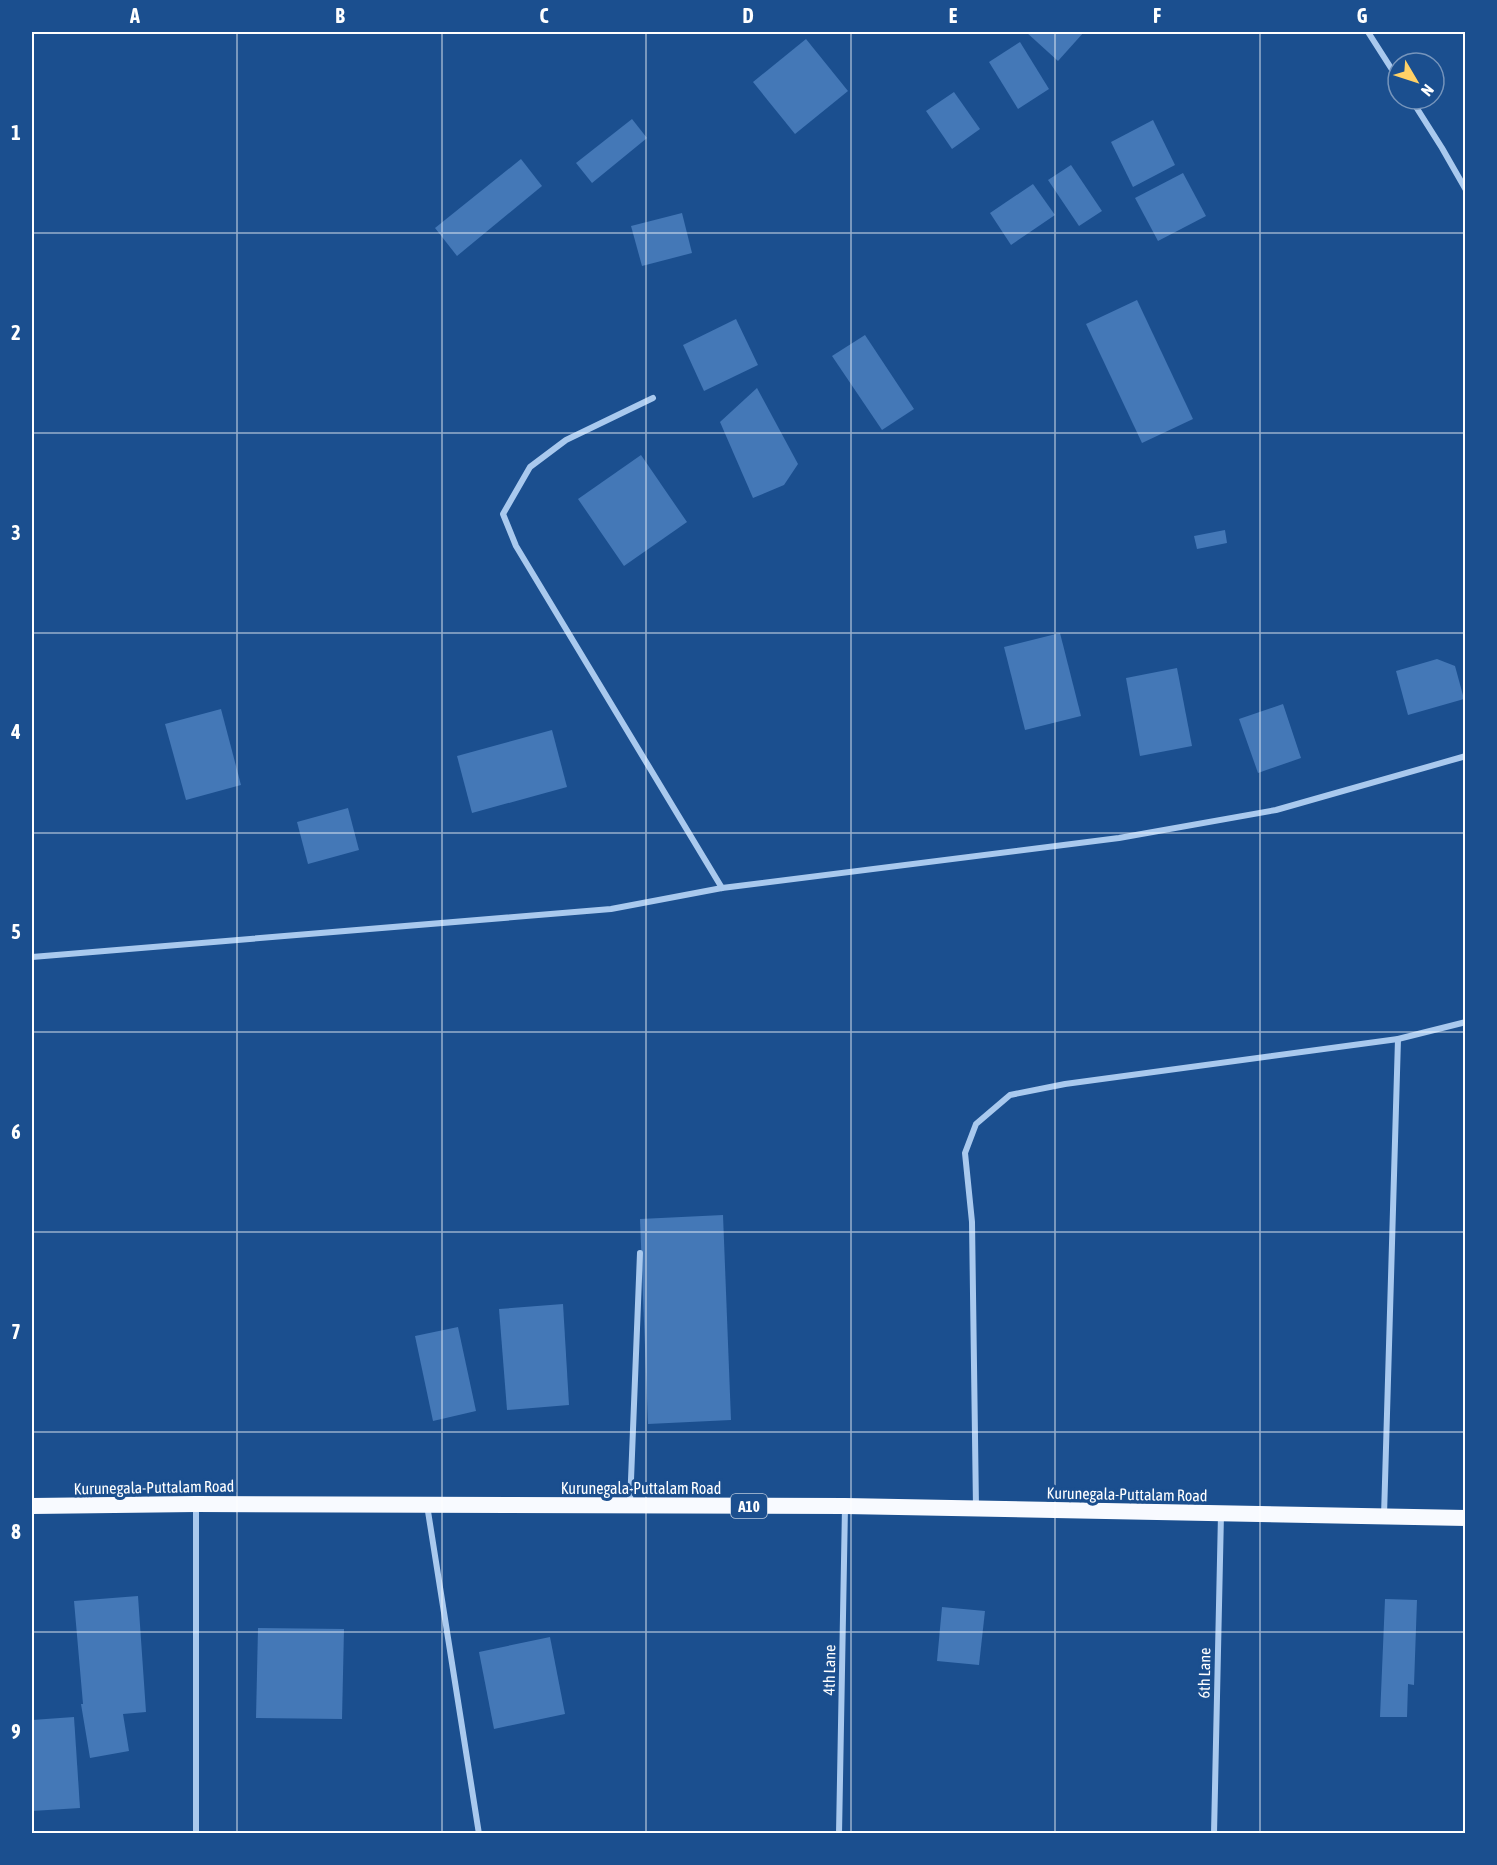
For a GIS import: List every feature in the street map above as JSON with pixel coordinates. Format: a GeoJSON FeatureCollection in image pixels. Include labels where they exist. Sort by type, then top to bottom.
{"type":"FeatureCollection","features":[{"type":"Feature","properties":{"kind":"highway","name":"Kurunegala-Puttalam Road"},"geometry":{"type":"LineString","coordinates":[[32,1506],[196,1504],[845,1506],[1466,1518]]}},
{"type":"Feature","properties":{"kind":"street"},"geometry":{"type":"LineString","coordinates":[[1368,32],[1386,60]]}},
{"type":"Feature","properties":{"kind":"street"},"geometry":{"type":"LineString","coordinates":[[1419,111],[1466,190]]}},
{"type":"Feature","properties":{"kind":"street"},"geometry":{"type":"LineString","coordinates":[[654,398],[566,440],[530,467],[503,514],[516,546],[722,888]]}},
{"type":"Feature","properties":{"kind":"street"},"geometry":{"type":"LineString","coordinates":[[32,957],[611,909],[722,888],[1130,836],[1276,810],[1466,756]]}},
{"type":"Feature","properties":{"kind":"street"},"geometry":{"type":"LineString","coordinates":[[976,1509],[972,1221],[965,1153],[976,1124],[1010,1095],[1077,1083],[1398,1039],[1466,1022]]}},
{"type":"Feature","properties":{"kind":"street"},"geometry":{"type":"LineString","coordinates":[[1384,1517],[1398,1039]]}},
{"type":"Feature","properties":{"kind":"street"},"geometry":{"type":"LineString","coordinates":[[630,1506],[640,1253]]}},
{"type":"Feature","properties":{"kind":"street"},"geometry":{"type":"LineString","coordinates":[[196,1504],[196,1833]]}},
{"type":"Feature","properties":{"kind":"street"},"geometry":{"type":"LineString","coordinates":[[427,1505],[479,1833]]}},
{"type":"Feature","properties":{"kind":"street","name":"4th Lane"},"geometry":{"type":"LineString","coordinates":[[839,1833],[845,1506]]}},
{"type":"Feature","properties":{"kind":"street","name":"6th Lane"},"geometry":{"type":"LineString","coordinates":[[1214,1833],[1221,1514]]}},
{"type":"Feature","properties":{"kind":"building"},"geometry":{"type":"Polygon","coordinates":[[[1026,32],[1084,32],[1058,61],[1026,32]]]}},
{"type":"Feature","properties":{"kind":"building"},"geometry":{"type":"Polygon","coordinates":[[[806,39],[848,91],[795,134],[753,82],[806,39]]]}},
{"type":"Feature","properties":{"kind":"building"},"geometry":{"type":"Polygon","coordinates":[[[1020,42],[1049,89],[1018,109],[989,62],[1020,42]]]}},
{"type":"Feature","properties":{"kind":"building"},"geometry":{"type":"Polygon","coordinates":[[[954,92],[980,129],[952,149],[926,111],[954,92]]]}},
{"type":"Feature","properties":{"kind":"building"},"geometry":{"type":"Polygon","coordinates":[[[632,119],[647,138],[592,183],[576,163],[632,119]]]}},
{"type":"Feature","properties":{"kind":"building"},"geometry":{"type":"Polygon","coordinates":[[[1153,120],[1175,165],[1133,187],[1111,142],[1153,120]]]}},
{"type":"Feature","properties":{"kind":"building"},"geometry":{"type":"Polygon","coordinates":[[[521,159],[542,186],[457,256],[435,228],[521,159]]]}},
{"type":"Feature","properties":{"kind":"building"},"geometry":{"type":"Polygon","coordinates":[[[1071,165],[1102,211],[1079,226],[1048,180],[1071,165]]]}},
{"type":"Feature","properties":{"kind":"building"},"geometry":{"type":"Polygon","coordinates":[[[1183,173],[1206,216],[1158,241],[1135,198],[1183,173]]]}},
{"type":"Feature","properties":{"kind":"building"},"geometry":{"type":"Polygon","coordinates":[[[1033,184],[1055,215],[1011,245],[990,213],[1033,184]]]}},
{"type":"Feature","properties":{"kind":"building"},"geometry":{"type":"Polygon","coordinates":[[[682,213],[692,253],[642,266],[631,226],[682,213]]]}},
{"type":"Feature","properties":{"kind":"building"},"geometry":{"type":"Polygon","coordinates":[[[1137,300],[1193,419],[1142,443],[1086,324],[1137,300]]]}},
{"type":"Feature","properties":{"kind":"building"},"geometry":{"type":"Polygon","coordinates":[[[736,319],[758,365],[704,391],[683,345],[736,319]]]}},
{"type":"Feature","properties":{"kind":"building"},"geometry":{"type":"Polygon","coordinates":[[[865,335],[914,409],[882,430],[832,356],[865,335]]]}},
{"type":"Feature","properties":{"kind":"building"},"geometry":{"type":"Polygon","coordinates":[[[757,388],[798,464],[784,485],[753,498],[720,422],[757,388]]]}},
{"type":"Feature","properties":{"kind":"building"},"geometry":{"type":"Polygon","coordinates":[[[641,455],[687,522],[624,566],[578,499],[641,455]]]}},
{"type":"Feature","properties":{"kind":"building"},"geometry":{"type":"Polygon","coordinates":[[[1225,530],[1227,543],[1197,549],[1194,536],[1225,530]]]}},
{"type":"Feature","properties":{"kind":"building"},"geometry":{"type":"Polygon","coordinates":[[[1060,633],[1081,716],[1025,730],[1004,647],[1060,633]]]}},
{"type":"Feature","properties":{"kind":"building"},"geometry":{"type":"Polygon","coordinates":[[[1437,659],[1455,666],[1464,699],[1408,715],[1396,671],[1437,659]]]}},
{"type":"Feature","properties":{"kind":"building"},"geometry":{"type":"Polygon","coordinates":[[[1177,668],[1192,746],[1140,756],[1126,678],[1177,668]]]}},
{"type":"Feature","properties":{"kind":"building"},"geometry":{"type":"Polygon","coordinates":[[[1283,704],[1301,758],[1258,773],[1239,719],[1283,704]]]}},
{"type":"Feature","properties":{"kind":"building"},"geometry":{"type":"Polygon","coordinates":[[[221,709],[241,785],[186,800],[165,724],[221,709]]]}},
{"type":"Feature","properties":{"kind":"building"},"geometry":{"type":"Polygon","coordinates":[[[552,730],[567,787],[472,813],[457,756],[552,730]]]}},
{"type":"Feature","properties":{"kind":"building"},"geometry":{"type":"Polygon","coordinates":[[[348,808],[359,850],[308,864],[297,822],[348,808]]]}},
{"type":"Feature","properties":{"kind":"building"},"geometry":{"type":"Polygon","coordinates":[[[723,1215],[731,1420],[648,1424],[640,1219],[723,1215]]]}},
{"type":"Feature","properties":{"kind":"building"},"geometry":{"type":"Polygon","coordinates":[[[563,1304],[569,1405],[507,1410],[499,1309],[563,1304]]]}},
{"type":"Feature","properties":{"kind":"building"},"geometry":{"type":"Polygon","coordinates":[[[458,1327],[476,1411],[433,1421],[415,1336],[458,1327]]]}},
{"type":"Feature","properties":{"kind":"building"},"geometry":{"type":"Polygon","coordinates":[[[138,1596],[146,1712],[123,1714],[129,1751],[90,1758],[81,1704],[83,1704],[74,1601],[138,1596]]]}},
{"type":"Feature","properties":{"kind":"building"},"geometry":{"type":"Polygon","coordinates":[[[1385,1599],[1417,1600],[1414,1685],[1408,1684],[1407,1717],[1380,1717],[1385,1599]]]}},
{"type":"Feature","properties":{"kind":"building"},"geometry":{"type":"Polygon","coordinates":[[[942,1607],[985,1611],[979,1665],[937,1661],[942,1607]]]}},
{"type":"Feature","properties":{"kind":"building"},"geometry":{"type":"Polygon","coordinates":[[[258,1628],[344,1629],[342,1719],[256,1718],[258,1628]]]}},
{"type":"Feature","properties":{"kind":"building"},"geometry":{"type":"Polygon","coordinates":[[[550,1637],[565,1714],[494,1729],[479,1652],[550,1637]]]}},
{"type":"Feature","properties":{"kind":"building"},"geometry":{"type":"Polygon","coordinates":[[[74,1717],[80,1808],[32,1811],[32,1720],[74,1717]]]}}]}
